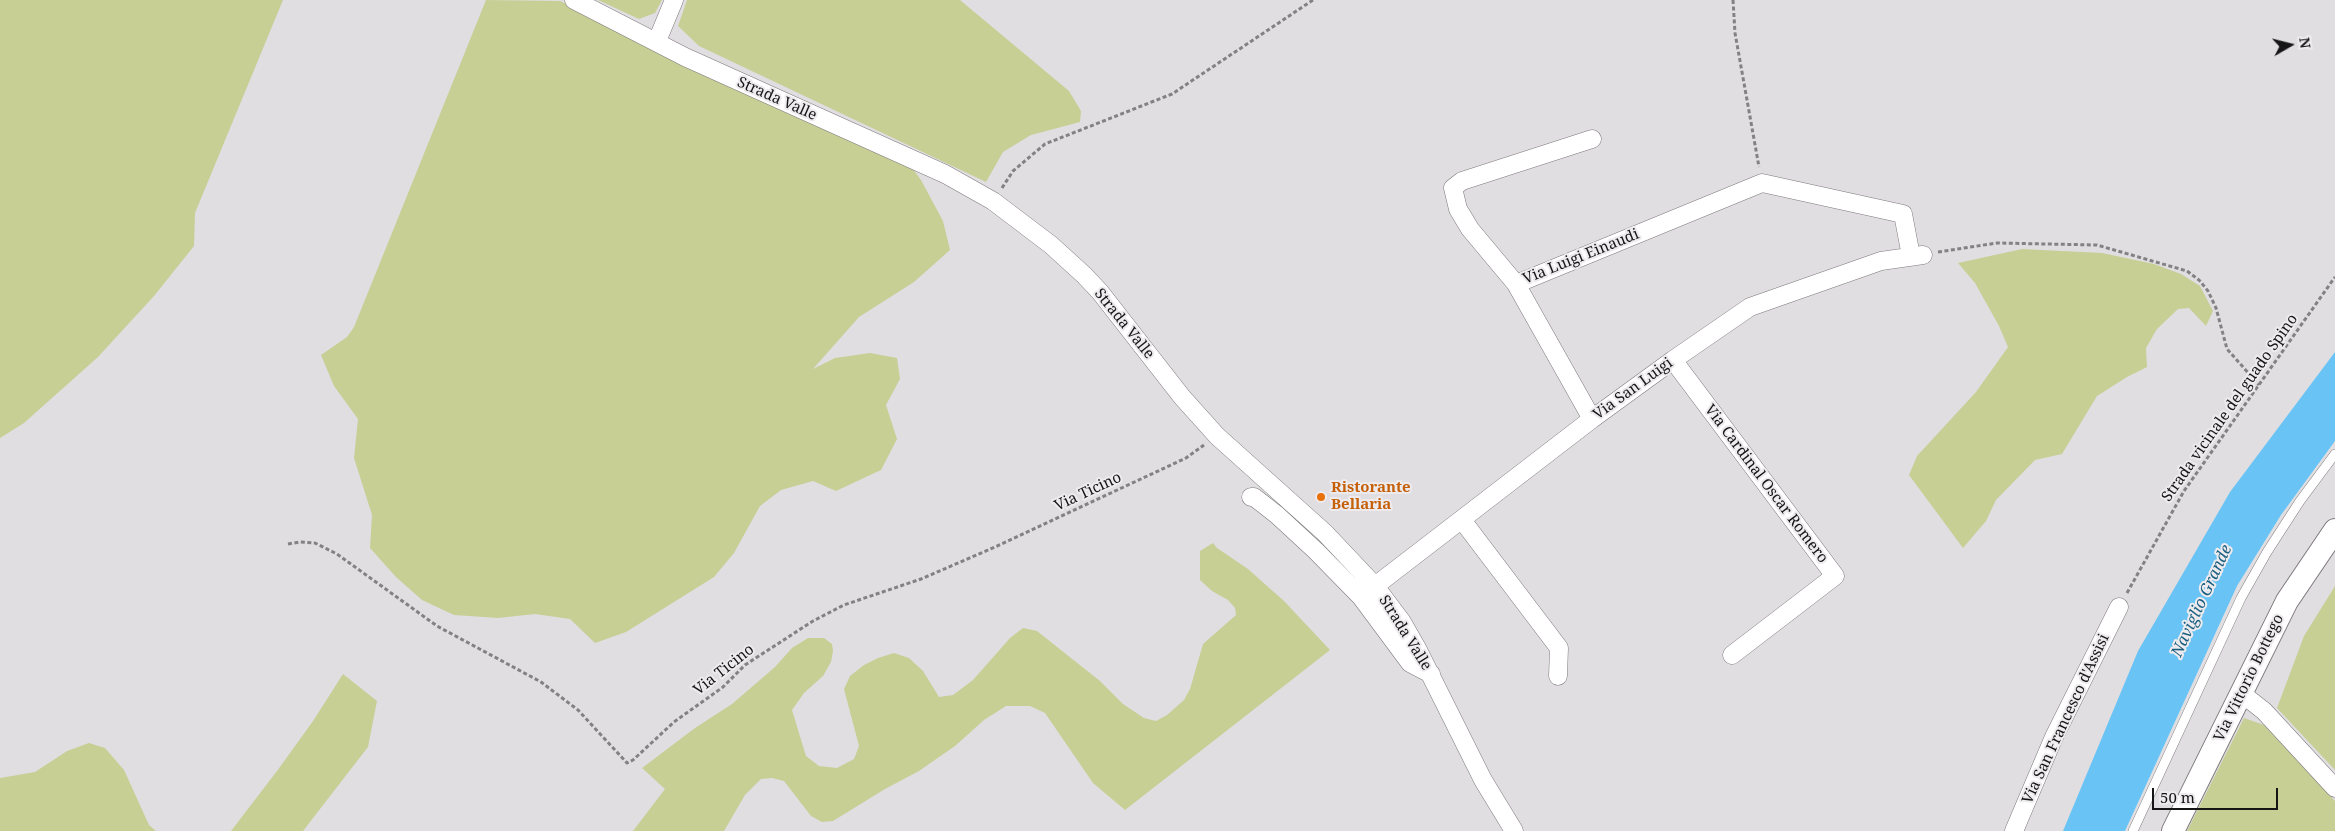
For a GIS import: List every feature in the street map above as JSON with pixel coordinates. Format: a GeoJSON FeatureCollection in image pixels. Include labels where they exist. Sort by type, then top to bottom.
{"type":"FeatureCollection","features":[{"type":"Feature","properties":{"kind":"street","name":"Strada Valle"},"geometry":{"type":"LineString","coordinates":[[574,0],[755,89],[845,130],[869,138],[945,174],[993,202],[1051,245],[1084,275],[1182,398],[1217,436],[1325,533],[1375,586],[1402,622],[1431,674],[1483,780],[1514,831]]}},
{"type":"Feature","properties":{"kind":"street"},"geometry":{"type":"LineString","coordinates":[[657,41],[674,0]]}},
{"type":"Feature","properties":{"kind":"street"},"geometry":{"type":"LineString","coordinates":[[1516,284],[1470,229],[1458,209],[1453,188],[1462,181],[1592,139]]}},
{"type":"Feature","properties":{"kind":"street"},"geometry":{"type":"LineString","coordinates":[[1762,183],[1903,214],[1917,256]]}},
{"type":"Feature","properties":{"kind":"street","name":"Via Luigi Einaudi"},"geometry":{"type":"LineString","coordinates":[[1592,419],[1516,284],[1762,183]]}},
{"type":"Feature","properties":{"kind":"street","name":"Via San Luigi"},"geometry":{"type":"LineString","coordinates":[[1375,586],[1592,419],[1672,360],[1750,307],[1881,261],[1917,256]]}},
{"type":"Feature","properties":{"kind":"street","name":"Via Cardinal Oscar Romero"},"geometry":{"type":"LineString","coordinates":[[1672,360],[1835,576],[1732,655]]}},
{"type":"Feature","properties":{"kind":"street"},"geometry":{"type":"LineString","coordinates":[[1250,497],[1277,515],[1361,597],[1410,664],[1431,674]]}},
{"type":"Feature","properties":{"kind":"street"},"geometry":{"type":"LineString","coordinates":[[1462,520],[1559,648],[1558,676]]}},
{"type":"Feature","properties":{"kind":"street","name":"Via Vittorio Bottego"},"geometry":{"type":"LineString","coordinates":[[2173,831],[2287,601],[2335,530]]}},
{"type":"Feature","properties":{"kind":"street","name":"Via San Francesco d'Assisi"},"geometry":{"type":"LineString","coordinates":[[2014,831],[2054,738],[2119,607]]}},
{"type":"Feature","properties":{"kind":"street"},"geometry":{"type":"LineString","coordinates":[[2241,693],[2264,711],[2335,788]]}},
{"type":"Feature","properties":{"kind":"lane"},"geometry":{"type":"LineString","coordinates":[[2133,831],[2241,598],[2267,552],[2300,501],[2335,454]]}},
{"type":"Feature","properties":{"kind":"path"},"geometry":{"type":"LineString","coordinates":[[993,202],[1013,171],[1045,144],[1172,94],[1313,0]]}},
{"type":"Feature","properties":{"kind":"path"},"geometry":{"type":"LineString","coordinates":[[1733,0],[1735,33],[1762,183]]}},
{"type":"Feature","properties":{"kind":"path"},"geometry":{"type":"LineString","coordinates":[[1917,256],[1997,243],[2097,245],[2187,272],[2199,280],[2208,291],[2216,308],[2227,349],[2259,385]]}},
{"type":"Feature","properties":{"kind":"path","name":"Strada vicinale del guado Spino"},"geometry":{"type":"LineString","coordinates":[[2119,607],[2184,491],[2335,277]]}},
{"type":"Feature","properties":{"kind":"path","name":"Via Ticino"},"geometry":{"type":"LineString","coordinates":[[288,544],[300,542],[315,543],[337,554],[437,626],[541,682],[578,710],[627,763],[633,760],[674,722],[722,687],[745,665],[813,621],[844,605],[921,579],[1015,538],[1081,505],[1186,458],[1217,436]]}},
{"type":"Feature","properties":{"kind":"green space"},"geometry":{"type":"Polygon","coordinates":[[[0,0],[283,0],[195,213],[194,246],[154,296],[98,357],[24,423],[0,438],[0,0]]]}},
{"type":"Feature","properties":{"kind":"green space"},"geometry":{"type":"Polygon","coordinates":[[[486,0],[560,1],[907,161],[921,180],[943,221],[950,250],[914,282],[859,317],[813,369],[835,358],[870,353],[897,358],[900,379],[886,405],[897,439],[881,470],[836,491],[813,481],[781,490],[760,506],[734,553],[714,577],[626,632],[595,643],[570,619],[535,614],[498,618],[454,615],[422,600],[396,577],[370,548],[372,515],[354,458],[358,419],[334,386],[321,355],[347,337],[354,327],[486,0]]]}},
{"type":"Feature","properties":{"kind":"green space"},"geometry":{"type":"Polygon","coordinates":[[[598,0],[662,0],[655,13],[639,19],[598,0]]]}},
{"type":"Feature","properties":{"kind":"green space"},"geometry":{"type":"Polygon","coordinates":[[[687,0],[960,0],[1069,91],[1081,111],[1080,122],[1031,135],[1003,152],[986,182],[699,46],[678,26],[687,0]]]}},
{"type":"Feature","properties":{"kind":"green space"},"geometry":{"type":"Polygon","coordinates":[[[2022,249],[2102,253],[2154,264],[2181,274],[2200,286],[2213,311],[2206,326],[2189,308],[2178,309],[2157,329],[2146,348],[2147,367],[2097,396],[2062,454],[2035,460],[1996,500],[1986,521],[1963,548],[1909,475],[1917,456],[1976,392],[2008,347],[1999,326],[1975,283],[1958,263],[2022,249]]]}},
{"type":"Feature","properties":{"kind":"green space"},"geometry":{"type":"Polygon","coordinates":[[[1213,543],[1217,548],[1248,569],[1284,601],[1330,650],[1125,810],[1093,783],[1045,713],[1030,706],[1006,706],[984,720],[955,746],[919,771],[885,789],[833,821],[822,822],[811,816],[784,781],[772,778],[761,779],[745,795],[724,831],[633,831],[665,789],[642,768],[695,728],[732,704],[775,667],[792,648],[808,638],[824,638],[832,644],[833,651],[831,662],[823,676],[804,693],[792,710],[806,756],[819,766],[837,768],[854,759],[859,746],[844,689],[850,676],[864,665],[894,653],[909,658],[923,671],[939,697],[953,695],[973,680],[1010,638],[1023,628],[1037,631],[1100,681],[1123,704],[1144,718],[1156,721],[1167,715],[1184,700],[1190,689],[1203,644],[1236,615],[1235,608],[1228,600],[1212,591],[1200,580],[1200,551],[1213,543]]]}},
{"type":"Feature","properties":{"kind":"green space"},"geometry":{"type":"Polygon","coordinates":[[[2335,586],[2335,770],[2277,708],[2304,636],[2335,586]]]}},
{"type":"Feature","properties":{"kind":"green space"},"geometry":{"type":"Polygon","coordinates":[[[343,674],[377,701],[368,747],[303,831],[231,831],[313,721],[343,674]]]}},
{"type":"Feature","properties":{"kind":"green space"},"geometry":{"type":"Polygon","coordinates":[[[2244,718],[2264,725],[2335,801],[2335,831],[2187,831],[2244,718]]]}},
{"type":"Feature","properties":{"kind":"green space"},"geometry":{"type":"Polygon","coordinates":[[[89,743],[105,748],[124,770],[149,825],[156,831],[0,831],[0,778],[35,772],[67,751],[89,743]]]}},
{"type":"Feature","properties":{"kind":"water","name":"Naviglio Grande"},"geometry":{"type":"Polygon","coordinates":[[[2335,352],[2335,441],[2281,515],[2237,586],[2125,831],[2063,831],[2138,651],[2230,492],[2335,352]]]}},
{"type":"Feature","properties":{"kind":"place","name":"Ristorante Bellaria"},"geometry":{"type":"Point","coordinates":[1321,497]}}]}
